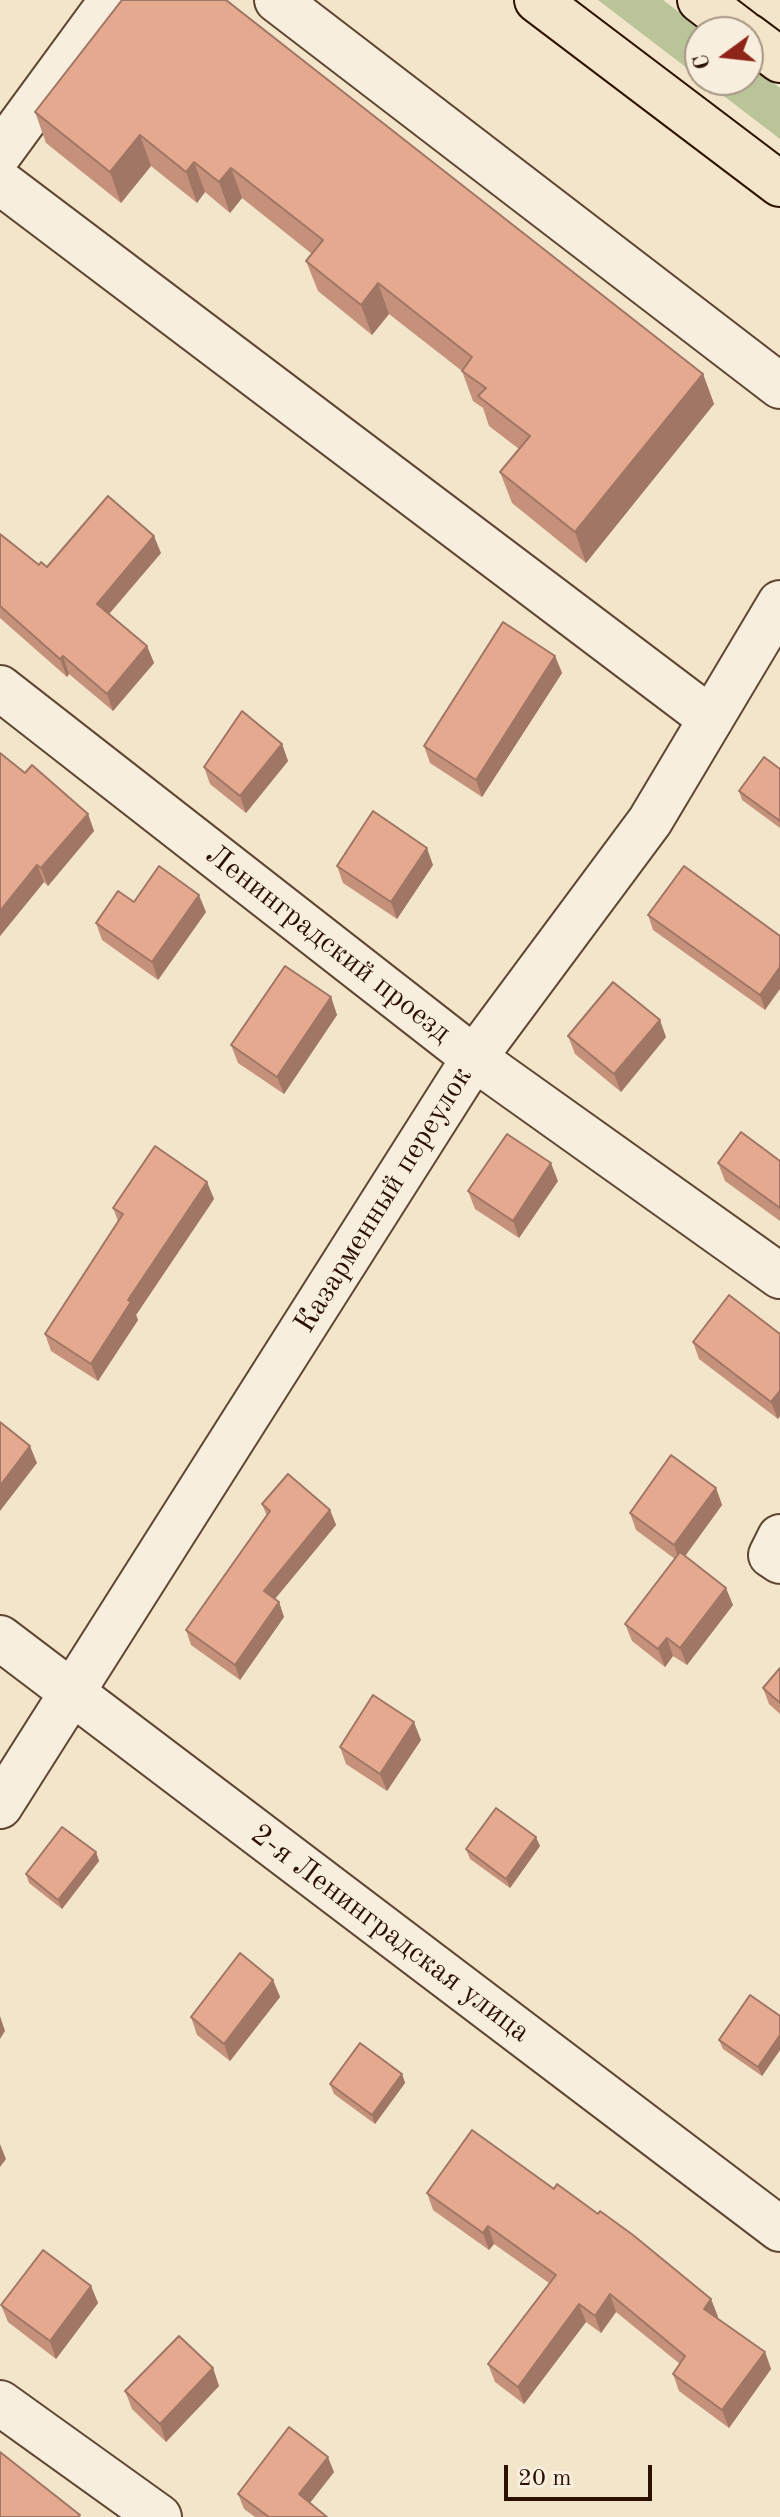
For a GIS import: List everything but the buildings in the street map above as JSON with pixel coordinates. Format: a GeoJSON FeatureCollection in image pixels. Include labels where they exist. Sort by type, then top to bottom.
{"type":"FeatureCollection","features":[{"type":"Feature","properties":{"kind":"main road"},"geometry":{"type":"LineString","coordinates":[[537,0],[780,184]]}},
{"type":"Feature","properties":{"kind":"main road"},"geometry":{"type":"LineString","coordinates":[[700,0],[721,16]]}},
{"type":"Feature","properties":{"kind":"street"},"geometry":{"type":"LineString","coordinates":[[0,153],[112,0]]}},
{"type":"Feature","properties":{"kind":"street"},"geometry":{"type":"LineString","coordinates":[[277,0],[780,386]]}},
{"type":"Feature","properties":{"kind":"street"},"geometry":{"type":"LineString","coordinates":[[0,182],[711,719]]}},
{"type":"Feature","properties":{"kind":"street","name":"Казарменный переулок"},"geometry":{"type":"LineString","coordinates":[[0,1806],[474,1058],[650,821],[780,603]]}},
{"type":"Feature","properties":{"kind":"street","name":"Ленинградский проезд"},"geometry":{"type":"LineString","coordinates":[[0,688],[474,1058],[780,1276]]}},
{"type":"Feature","properties":{"kind":"street"},"geometry":{"type":"LineString","coordinates":[[780,1537],[771,1555],[780,1561]]}},
{"type":"Feature","properties":{"kind":"street","name":"2-я Ленинградская улица"},"geometry":{"type":"LineString","coordinates":[[0,1638],[780,2229]]}},
{"type":"Feature","properties":{"kind":"street"},"geometry":{"type":"LineString","coordinates":[[0,2403],[159,2517]]}},
{"type":"Feature","properties":{"kind":"green space"},"geometry":{"type":"Polygon","coordinates":[[[598,0],[663,0],[684,16],[684,66],[598,0]]]}},
{"type":"Feature","properties":{"kind":"green space"},"geometry":{"type":"Polygon","coordinates":[[[764,76],[780,88],[780,139],[724,96],[764,96],[764,76]]]}}]}
